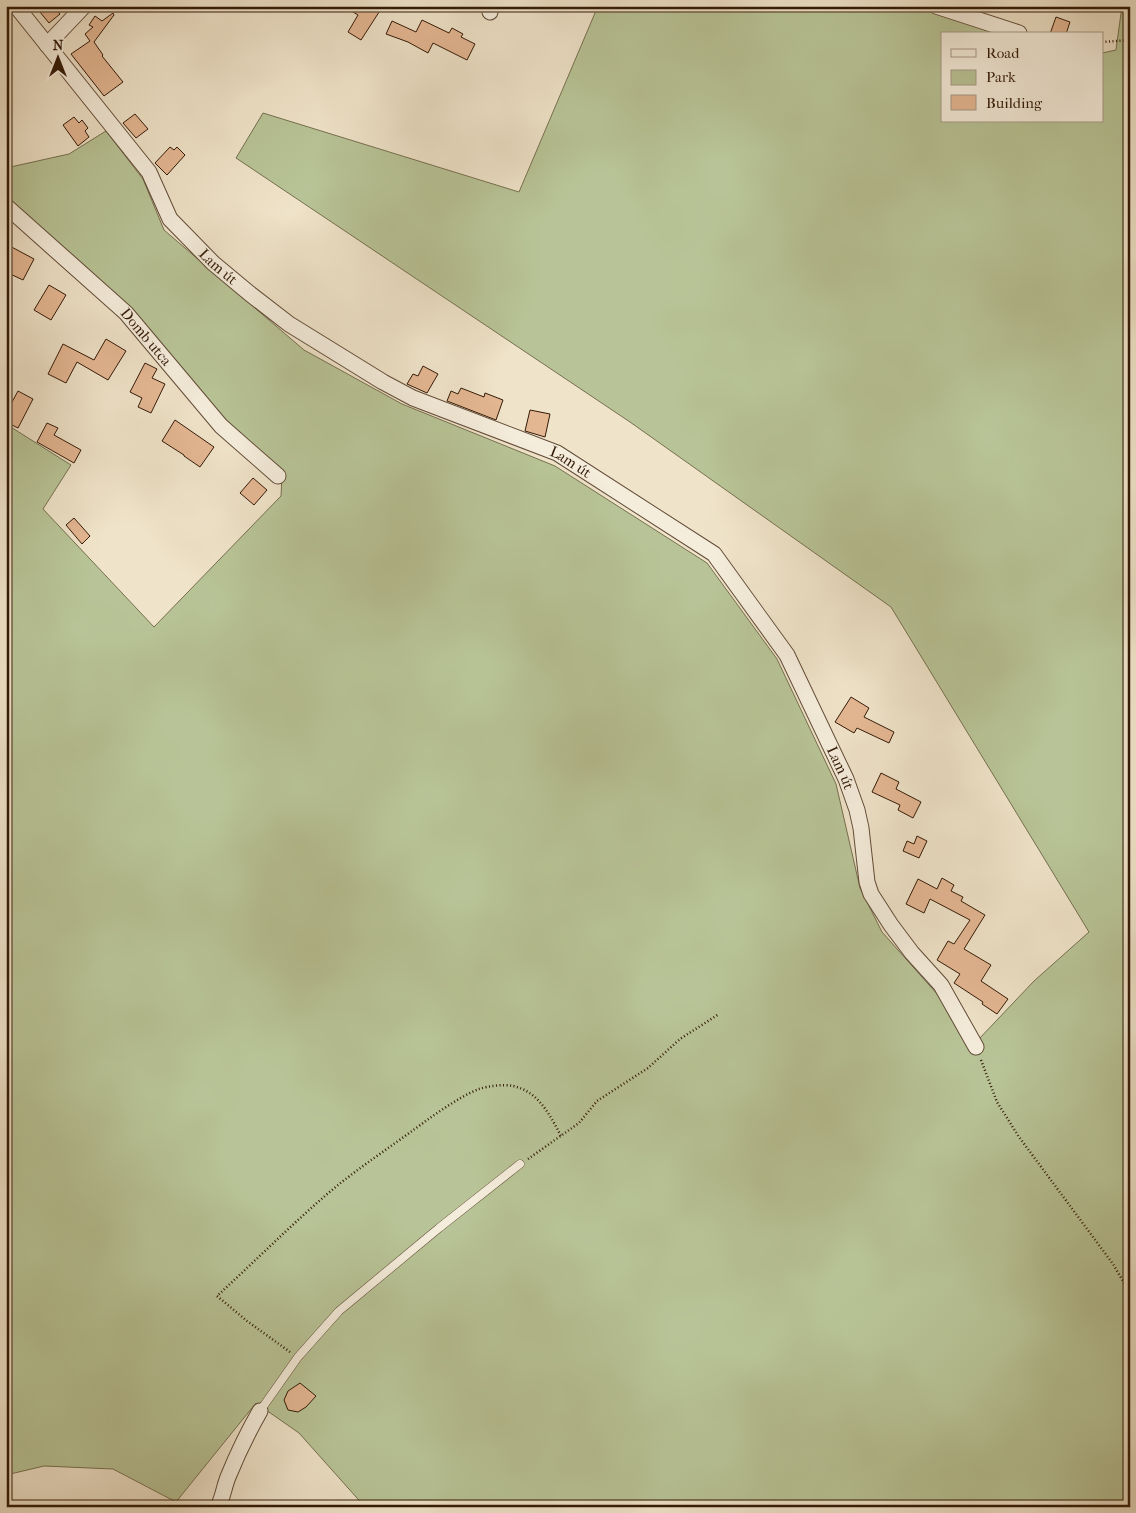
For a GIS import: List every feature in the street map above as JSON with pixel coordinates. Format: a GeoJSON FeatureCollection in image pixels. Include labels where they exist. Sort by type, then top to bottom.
{"type":"FeatureCollection","features":[{"type":"Feature","properties":{"kind":"street","name":"Lam út"},"geometry":{"type":"LineString","coordinates":[[16,6],[149,172],[170,219],[213,263],[282,319],[383,382],[414,398],[556,453],[714,554],[787,655],[846,779],[861,828],[867,882],[871,894],[891,925],[941,985],[976,1047]]}},
{"type":"Feature","properties":{"kind":"street"},"geometry":{"type":"LineString","coordinates":[[47,45],[84,6]]}},
{"type":"Feature","properties":{"kind":"street"},"geometry":{"type":"LineString","coordinates":[[936,6],[1016,32]]}},
{"type":"Feature","properties":{"kind":"street","name":"Domb utca"},"geometry":{"type":"LineString","coordinates":[[6,206],[126,313],[221,426],[278,476]]}},
{"type":"Feature","properties":{"kind":"street"},"geometry":{"type":"LineString","coordinates":[[218,1507],[227,1478],[260,1411]]}},
{"type":"Feature","properties":{"kind":"lane"},"geometry":{"type":"LineString","coordinates":[[260,1411],[298,1356],[339,1311],[520,1164]]}},
{"type":"Feature","properties":{"kind":"path"},"geometry":{"type":"LineString","coordinates":[[1104,42],[1130,40]]}},
{"type":"Feature","properties":{"kind":"path"},"geometry":{"type":"LineString","coordinates":[[520,1164],[579,1122],[597,1101],[648,1068],[680,1039],[719,1014]]}},
{"type":"Feature","properties":{"kind":"path"},"geometry":{"type":"LineString","coordinates":[[976,1047],[997,1102],[1019,1137],[1112,1264],[1130,1294]]}},
{"type":"Feature","properties":{"kind":"path"},"geometry":{"type":"LineString","coordinates":[[298,1356],[265,1334],[217,1296],[326,1195],[416,1128],[480,1089],[512,1085],[523,1089],[543,1105],[561,1136]]}},
{"type":"Feature","properties":{"kind":"green space"},"geometry":{"type":"Polygon","coordinates":[[[598,6],[922,6],[996,32],[941,32],[941,122],[1104,122],[1104,53],[1116,50],[1122,6],[1130,6],[1130,1507],[365,1507],[299,1433],[256,1403],[176,1502],[113,1469],[44,1466],[6,1475],[6,424],[71,465],[43,509],[154,627],[281,496],[282,475],[6,203],[6,168],[69,154],[106,131],[143,179],[164,230],[304,350],[402,404],[555,466],[707,563],[777,659],[836,784],[860,888],[882,932],[978,1040],[1034,981],[1089,932],[891,607],[630,422],[236,158],[263,113],[519,192],[598,6]]]}},
{"type":"Feature","properties":{"kind":"building"},"geometry":{"type":"Polygon","coordinates":[[[35,6],[54,6],[60,14],[49,23],[35,6]]]}},
{"type":"Feature","properties":{"kind":"building"},"geometry":{"type":"Polygon","coordinates":[[[343,6],[383,6],[361,40],[348,32],[358,15],[343,6]]]}},
{"type":"Feature","properties":{"kind":"building"},"geometry":{"type":"Polygon","coordinates":[[[113,13],[114,15],[94,42],[102,56],[123,82],[104,96],[71,54],[90,41],[85,34],[93,27],[89,25],[95,16],[102,21],[113,13]]]}},
{"type":"Feature","properties":{"kind":"building"},"geometry":{"type":"Polygon","coordinates":[[[1056,17],[1070,22],[1067,32],[1051,32],[1056,17]]]}},
{"type":"Feature","properties":{"kind":"building"},"geometry":{"type":"Polygon","coordinates":[[[422,20],[449,33],[452,28],[463,34],[461,37],[475,44],[467,60],[433,43],[428,53],[408,42],[386,34],[392,21],[416,32],[422,20]]]}},
{"type":"Feature","properties":{"kind":"building"},"geometry":{"type":"Polygon","coordinates":[[[135,114],[148,129],[136,138],[123,123],[135,114]]]}},
{"type":"Feature","properties":{"kind":"building"},"geometry":{"type":"Polygon","coordinates":[[[74,117],[79,123],[82,120],[88,128],[85,131],[89,137],[78,146],[63,125],[74,117]]]}},
{"type":"Feature","properties":{"kind":"building"},"geometry":{"type":"Polygon","coordinates":[[[170,147],[174,150],[177,147],[185,155],[167,175],[155,163],[170,147]]]}},
{"type":"Feature","properties":{"kind":"building"},"geometry":{"type":"Polygon","coordinates":[[[6,244],[34,259],[23,280],[6,272],[6,244]]]}},
{"type":"Feature","properties":{"kind":"building"},"geometry":{"type":"Polygon","coordinates":[[[49,285],[66,295],[51,320],[34,310],[49,285]]]}},
{"type":"Feature","properties":{"kind":"building"},"geometry":{"type":"Polygon","coordinates":[[[106,339],[126,351],[108,380],[77,362],[66,383],[48,374],[63,344],[94,360],[106,339]]]}},
{"type":"Feature","properties":{"kind":"building"},"geometry":{"type":"Polygon","coordinates":[[[145,363],[157,369],[152,378],[165,384],[151,413],[138,407],[142,398],[130,392],[145,363]]]}},
{"type":"Feature","properties":{"kind":"building"},"geometry":{"type":"Polygon","coordinates":[[[423,366],[438,374],[427,393],[407,384],[413,374],[418,376],[423,366]]]}},
{"type":"Feature","properties":{"kind":"building"},"geometry":{"type":"Polygon","coordinates":[[[461,388],[484,397],[485,393],[503,400],[496,420],[447,401],[451,391],[458,394],[461,388]]]}},
{"type":"Feature","properties":{"kind":"building"},"geometry":{"type":"Polygon","coordinates":[[[18,391],[33,399],[18,428],[6,422],[6,413],[18,391]]]}},
{"type":"Feature","properties":{"kind":"building"},"geometry":{"type":"Polygon","coordinates":[[[530,410],[550,414],[545,437],[525,431],[530,410]]]}},
{"type":"Feature","properties":{"kind":"building"},"geometry":{"type":"Polygon","coordinates":[[[175,420],[214,447],[200,467],[162,441],[175,420]]]}},
{"type":"Feature","properties":{"kind":"building"},"geometry":{"type":"Polygon","coordinates":[[[47,423],[58,428],[54,435],[81,450],[74,463],[37,442],[47,423]]]}},
{"type":"Feature","properties":{"kind":"building"},"geometry":{"type":"Polygon","coordinates":[[[253,478],[267,490],[254,505],[240,493],[253,478]]]}},
{"type":"Feature","properties":{"kind":"building"},"geometry":{"type":"Polygon","coordinates":[[[74,518],[90,536],[82,544],[66,525],[74,518]]]}},
{"type":"Feature","properties":{"kind":"building"},"geometry":{"type":"Polygon","coordinates":[[[851,697],[869,708],[864,717],[894,732],[889,743],[857,728],[854,733],[835,722],[851,697]]]}},
{"type":"Feature","properties":{"kind":"building"},"geometry":{"type":"Polygon","coordinates":[[[881,773],[899,782],[896,789],[921,802],[913,818],[898,810],[900,805],[872,792],[881,773]]]}},
{"type":"Feature","properties":{"kind":"building"},"geometry":{"type":"Polygon","coordinates":[[[917,836],[927,841],[919,858],[903,851],[907,841],[914,844],[917,836]]]}},
{"type":"Feature","properties":{"kind":"building"},"geometry":{"type":"Polygon","coordinates":[[[942,878],[954,885],[951,891],[963,897],[961,901],[985,915],[964,949],[991,965],[981,981],[1008,999],[997,1014],[982,1004],[983,1002],[954,983],[960,974],[937,960],[948,941],[954,944],[970,920],[930,899],[924,913],[906,904],[918,879],[937,889],[942,878]]]}},
{"type":"Feature","properties":{"kind":"building"},"geometry":{"type":"Polygon","coordinates":[[[300,1383],[316,1396],[306,1407],[298,1412],[288,1410],[284,1400],[288,1391],[300,1383]]]}}]}
